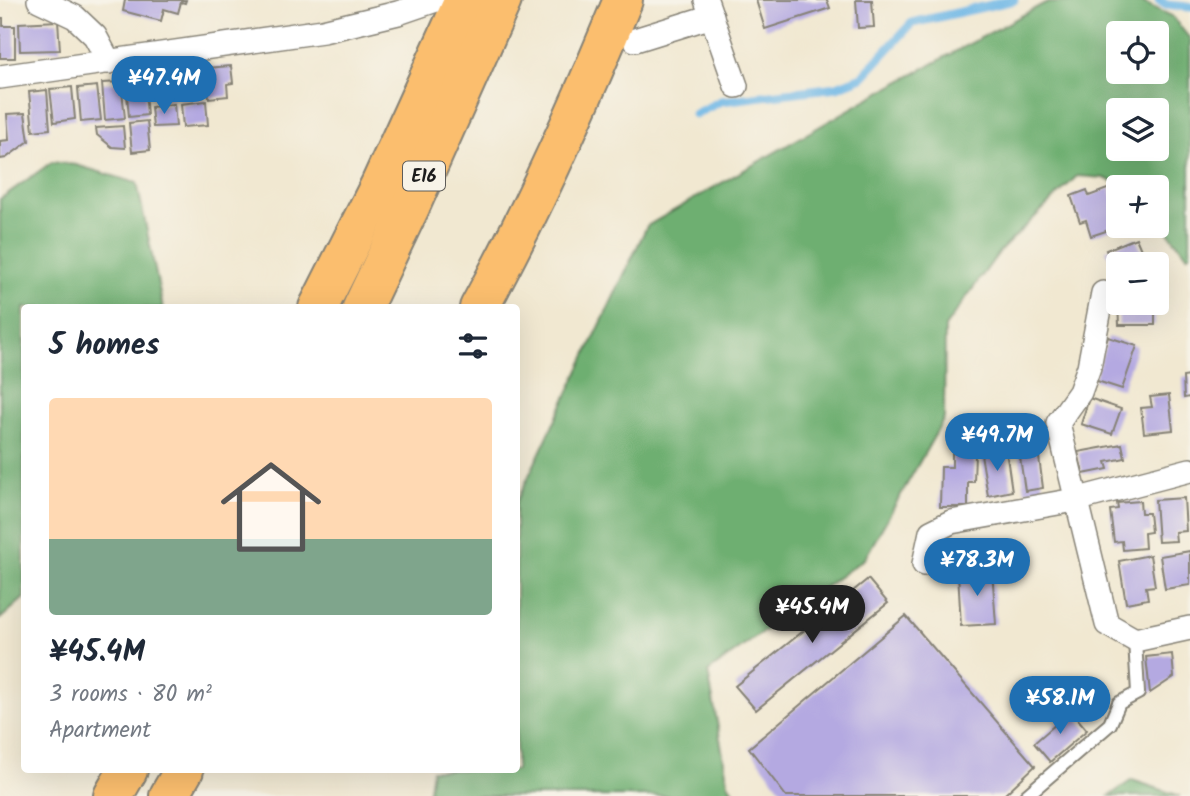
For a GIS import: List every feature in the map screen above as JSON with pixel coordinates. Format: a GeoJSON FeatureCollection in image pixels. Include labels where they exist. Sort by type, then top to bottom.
{"type":"FeatureCollection","features":[{"type":"Feature","properties":{"kind":"highway"},"geometry":{"type":"LineString","coordinates":[[320,304],[380,186],[464,0]]}},
{"type":"Feature","properties":{"kind":"highway","name":"E16"},"geometry":{"type":"LineString","coordinates":[[389,304],[493,43],[502,0]]}},
{"type":"Feature","properties":{"kind":"highway","name":"E16"},"geometry":{"type":"LineString","coordinates":[[364,304],[493,43],[521,0]]}},
{"type":"Feature","properties":{"kind":"highway"},"geometry":{"type":"LineString","coordinates":[[481,304],[541,188],[623,0]]}},
{"type":"Feature","properties":{"kind":"highway"},"geometry":{"type":"LineString","coordinates":[[84,796],[96,773]]}},
{"type":"Feature","properties":{"kind":"highway"},"geometry":{"type":"LineString","coordinates":[[113,796],[126,773]]}},
{"type":"Feature","properties":{"kind":"highway"},"geometry":{"type":"LineString","coordinates":[[145,796],[158,773]]}},
{"type":"Feature","properties":{"kind":"highway"},"geometry":{"type":"LineString","coordinates":[[169,796],[182,773]]}},
{"type":"Feature","properties":{"kind":"street"},"geometry":{"type":"LineString","coordinates":[[39,0],[75,17],[95,36],[109,62]]}},
{"type":"Feature","properties":{"kind":"street"},"geometry":{"type":"LineString","coordinates":[[0,77],[323,31],[398,13],[436,0]]}},
{"type":"Feature","properties":{"kind":"street"},"geometry":{"type":"LineString","coordinates":[[635,40],[709,8],[736,86]]}},
{"type":"Feature","properties":{"kind":"street"},"geometry":{"type":"LineString","coordinates":[[1103,293],[1089,367],[1080,392],[1058,423],[1107,624],[1135,640],[1190,628]]}},
{"type":"Feature","properties":{"kind":"street"},"geometry":{"type":"LineString","coordinates":[[923,564],[931,533],[951,522],[1075,500],[1190,470]]}},
{"type":"Feature","properties":{"kind":"lane"},"geometry":{"type":"LineString","coordinates":[[1026,796],[1110,724],[1119,703],[1138,693],[1135,640]]}},
{"type":"Feature","properties":{"kind":"green space"},"geometry":{"type":"Polygon","coordinates":[[[1113,0],[1142,2],[1172,16],[1190,39],[1190,254],[1187,255],[1169,233],[1169,175],[1106,175],[1106,179],[1077,176],[1000,251],[945,327],[944,419],[865,558],[708,672],[728,783],[736,796],[428,796],[432,773],[520,773],[520,495],[647,226],[869,98],[1045,3],[1113,0]]]}},
{"type":"Feature","properties":{"kind":"green space"},"geometry":{"type":"Polygon","coordinates":[[[52,162],[76,165],[137,183],[162,304],[21,304],[21,601],[0,619],[0,199],[52,162]]]}},
{"type":"Feature","properties":{"kind":"green space"},"geometry":{"type":"Polygon","coordinates":[[[1132,780],[1180,796],[1109,796],[1132,780]]]}},
{"type":"Feature","properties":{"kind":"building"},"geometry":{"type":"Polygon","coordinates":[[[125,0],[186,0],[185,3],[181,2],[178,13],[164,9],[161,21],[123,11],[125,0]]]}},
{"type":"Feature","properties":{"kind":"building"},"geometry":{"type":"Polygon","coordinates":[[[756,0],[827,0],[830,8],[765,29],[756,0]]]}},
{"type":"Feature","properties":{"kind":"building"},"geometry":{"type":"Polygon","coordinates":[[[856,0],[872,0],[874,27],[858,28],[856,0]]]}},
{"type":"Feature","properties":{"kind":"building"},"geometry":{"type":"Polygon","coordinates":[[[0,18],[3,18],[3,26],[15,26],[15,58],[0,58],[0,18]]]}},
{"type":"Feature","properties":{"kind":"building"},"geometry":{"type":"Polygon","coordinates":[[[58,21],[60,50],[20,51],[19,23],[58,21]]]}},
{"type":"Feature","properties":{"kind":"building"},"geometry":{"type":"Polygon","coordinates":[[[231,66],[233,83],[227,84],[228,96],[209,98],[206,68],[231,66]]]}},
{"type":"Feature","properties":{"kind":"building"},"geometry":{"type":"Polygon","coordinates":[[[201,69],[203,97],[179,99],[176,71],[201,69]]]}},
{"type":"Feature","properties":{"kind":"building"},"geometry":{"type":"Polygon","coordinates":[[[171,73],[174,98],[157,100],[157,95],[149,95],[147,76],[171,73]]]}},
{"type":"Feature","properties":{"kind":"building"},"geometry":{"type":"Polygon","coordinates":[[[144,81],[147,115],[129,117],[126,83],[144,81]]]}},
{"type":"Feature","properties":{"kind":"building"},"geometry":{"type":"Polygon","coordinates":[[[121,82],[125,118],[105,120],[102,83],[121,82]]]}},
{"type":"Feature","properties":{"kind":"building"},"geometry":{"type":"Polygon","coordinates":[[[97,86],[101,120],[81,122],[78,88],[97,86]]]}},
{"type":"Feature","properties":{"kind":"building"},"geometry":{"type":"Polygon","coordinates":[[[72,87],[75,119],[54,122],[50,89],[72,87]]]}},
{"type":"Feature","properties":{"kind":"building"},"geometry":{"type":"Polygon","coordinates":[[[47,90],[50,129],[33,131],[29,92],[47,90]]]}},
{"type":"Feature","properties":{"kind":"building"},"geometry":{"type":"Polygon","coordinates":[[[206,101],[208,125],[183,127],[181,104],[206,101]]]}},
{"type":"Feature","properties":{"kind":"building"},"geometry":{"type":"Polygon","coordinates":[[[174,104],[176,126],[153,127],[151,107],[174,104]]]}},
{"type":"Feature","properties":{"kind":"building"},"geometry":{"type":"Polygon","coordinates":[[[25,113],[29,141],[6,158],[0,159],[0,141],[9,140],[7,114],[25,113]]]}},
{"type":"Feature","properties":{"kind":"building"},"geometry":{"type":"Polygon","coordinates":[[[147,121],[150,150],[132,152],[129,123],[147,121]]]}},
{"type":"Feature","properties":{"kind":"building"},"geometry":{"type":"Polygon","coordinates":[[[123,126],[125,148],[112,147],[97,135],[96,128],[123,126]]]}},
{"type":"Feature","properties":{"kind":"building"},"geometry":{"type":"Polygon","coordinates":[[[1087,190],[1089,196],[1106,190],[1106,231],[1091,236],[1086,220],[1080,222],[1071,196],[1087,190]]]}},
{"type":"Feature","properties":{"kind":"building"},"geometry":{"type":"Polygon","coordinates":[[[1136,238],[1142,252],[1107,252],[1106,250],[1136,238]]]}},
{"type":"Feature","properties":{"kind":"building"},"geometry":{"type":"Polygon","coordinates":[[[1119,315],[1155,315],[1155,325],[1119,325],[1119,315]]]}},
{"type":"Feature","properties":{"kind":"building"},"geometry":{"type":"Polygon","coordinates":[[[1108,337],[1137,346],[1122,389],[1094,380],[1108,337]]]}},
{"type":"Feature","properties":{"kind":"building"},"geometry":{"type":"Polygon","coordinates":[[[1190,376],[1190,397],[1184,398],[1183,377],[1190,376]]]}},
{"type":"Feature","properties":{"kind":"building"},"geometry":{"type":"Polygon","coordinates":[[[1169,395],[1173,430],[1144,433],[1141,408],[1152,407],[1150,397],[1169,395]]]}},
{"type":"Feature","properties":{"kind":"building"},"geometry":{"type":"Polygon","coordinates":[[[1089,398],[1121,409],[1112,434],[1081,424],[1089,398]]]}},
{"type":"Feature","properties":{"kind":"building"},"geometry":{"type":"Polygon","coordinates":[[[1037,442],[1043,488],[1025,491],[1018,444],[1037,442]]]}},
{"type":"Feature","properties":{"kind":"building"},"geometry":{"type":"Polygon","coordinates":[[[1122,444],[1125,458],[1106,462],[1108,469],[1083,474],[1078,452],[1122,444]]]}},
{"type":"Feature","properties":{"kind":"building"},"geometry":{"type":"Polygon","coordinates":[[[1006,450],[1012,491],[988,496],[981,454],[1006,450]]]}},
{"type":"Feature","properties":{"kind":"building"},"geometry":{"type":"Polygon","coordinates":[[[952,453],[975,453],[974,482],[968,482],[968,507],[940,507],[941,467],[952,467],[952,453]]]}},
{"type":"Feature","properties":{"kind":"building"},"geometry":{"type":"Polygon","coordinates":[[[1184,498],[1186,531],[1175,532],[1176,541],[1158,542],[1155,500],[1184,498]]]}},
{"type":"Feature","properties":{"kind":"building"},"geometry":{"type":"Polygon","coordinates":[[[1140,501],[1141,513],[1149,513],[1151,532],[1144,533],[1145,548],[1123,550],[1122,541],[1114,542],[1110,510],[1118,509],[1117,503],[1140,501]]]}},
{"type":"Feature","properties":{"kind":"building"},"geometry":{"type":"Polygon","coordinates":[[[1190,551],[1190,585],[1165,589],[1160,556],[1190,551]]]}},
{"type":"Feature","properties":{"kind":"building"},"geometry":{"type":"Polygon","coordinates":[[[1150,555],[1155,586],[1146,587],[1148,599],[1126,603],[1119,561],[1150,555]]]}},
{"type":"Feature","properties":{"kind":"building"},"geometry":{"type":"Polygon","coordinates":[[[992,570],[996,624],[961,626],[958,573],[992,570]]]}},
{"type":"Feature","properties":{"kind":"building"},"geometry":{"type":"Polygon","coordinates":[[[868,579],[888,603],[756,710],[735,686],[868,579]]]}},
{"type":"Feature","properties":{"kind":"building"},"geometry":{"type":"Polygon","coordinates":[[[906,616],[1035,766],[1003,796],[786,796],[749,748],[906,616]]]}},
{"type":"Feature","properties":{"kind":"building"},"geometry":{"type":"Polygon","coordinates":[[[1172,654],[1174,677],[1150,693],[1146,657],[1172,654]]]}},
{"type":"Feature","properties":{"kind":"building"},"geometry":{"type":"Polygon","coordinates":[[[1071,711],[1087,730],[1050,762],[1034,743],[1071,711]]]}},
{"type":"Feature","properties":{"kind":"waterway"},"geometry":{"type":"LineString","coordinates":[[695,114],[721,101],[837,87],[862,77],[912,23],[1014,0]]}},
{"type":"Feature","properties":{"kind":"waterway"},"geometry":{"type":"LineString","coordinates":[[1159,0],[1166,5],[1190,7]]}}]}
